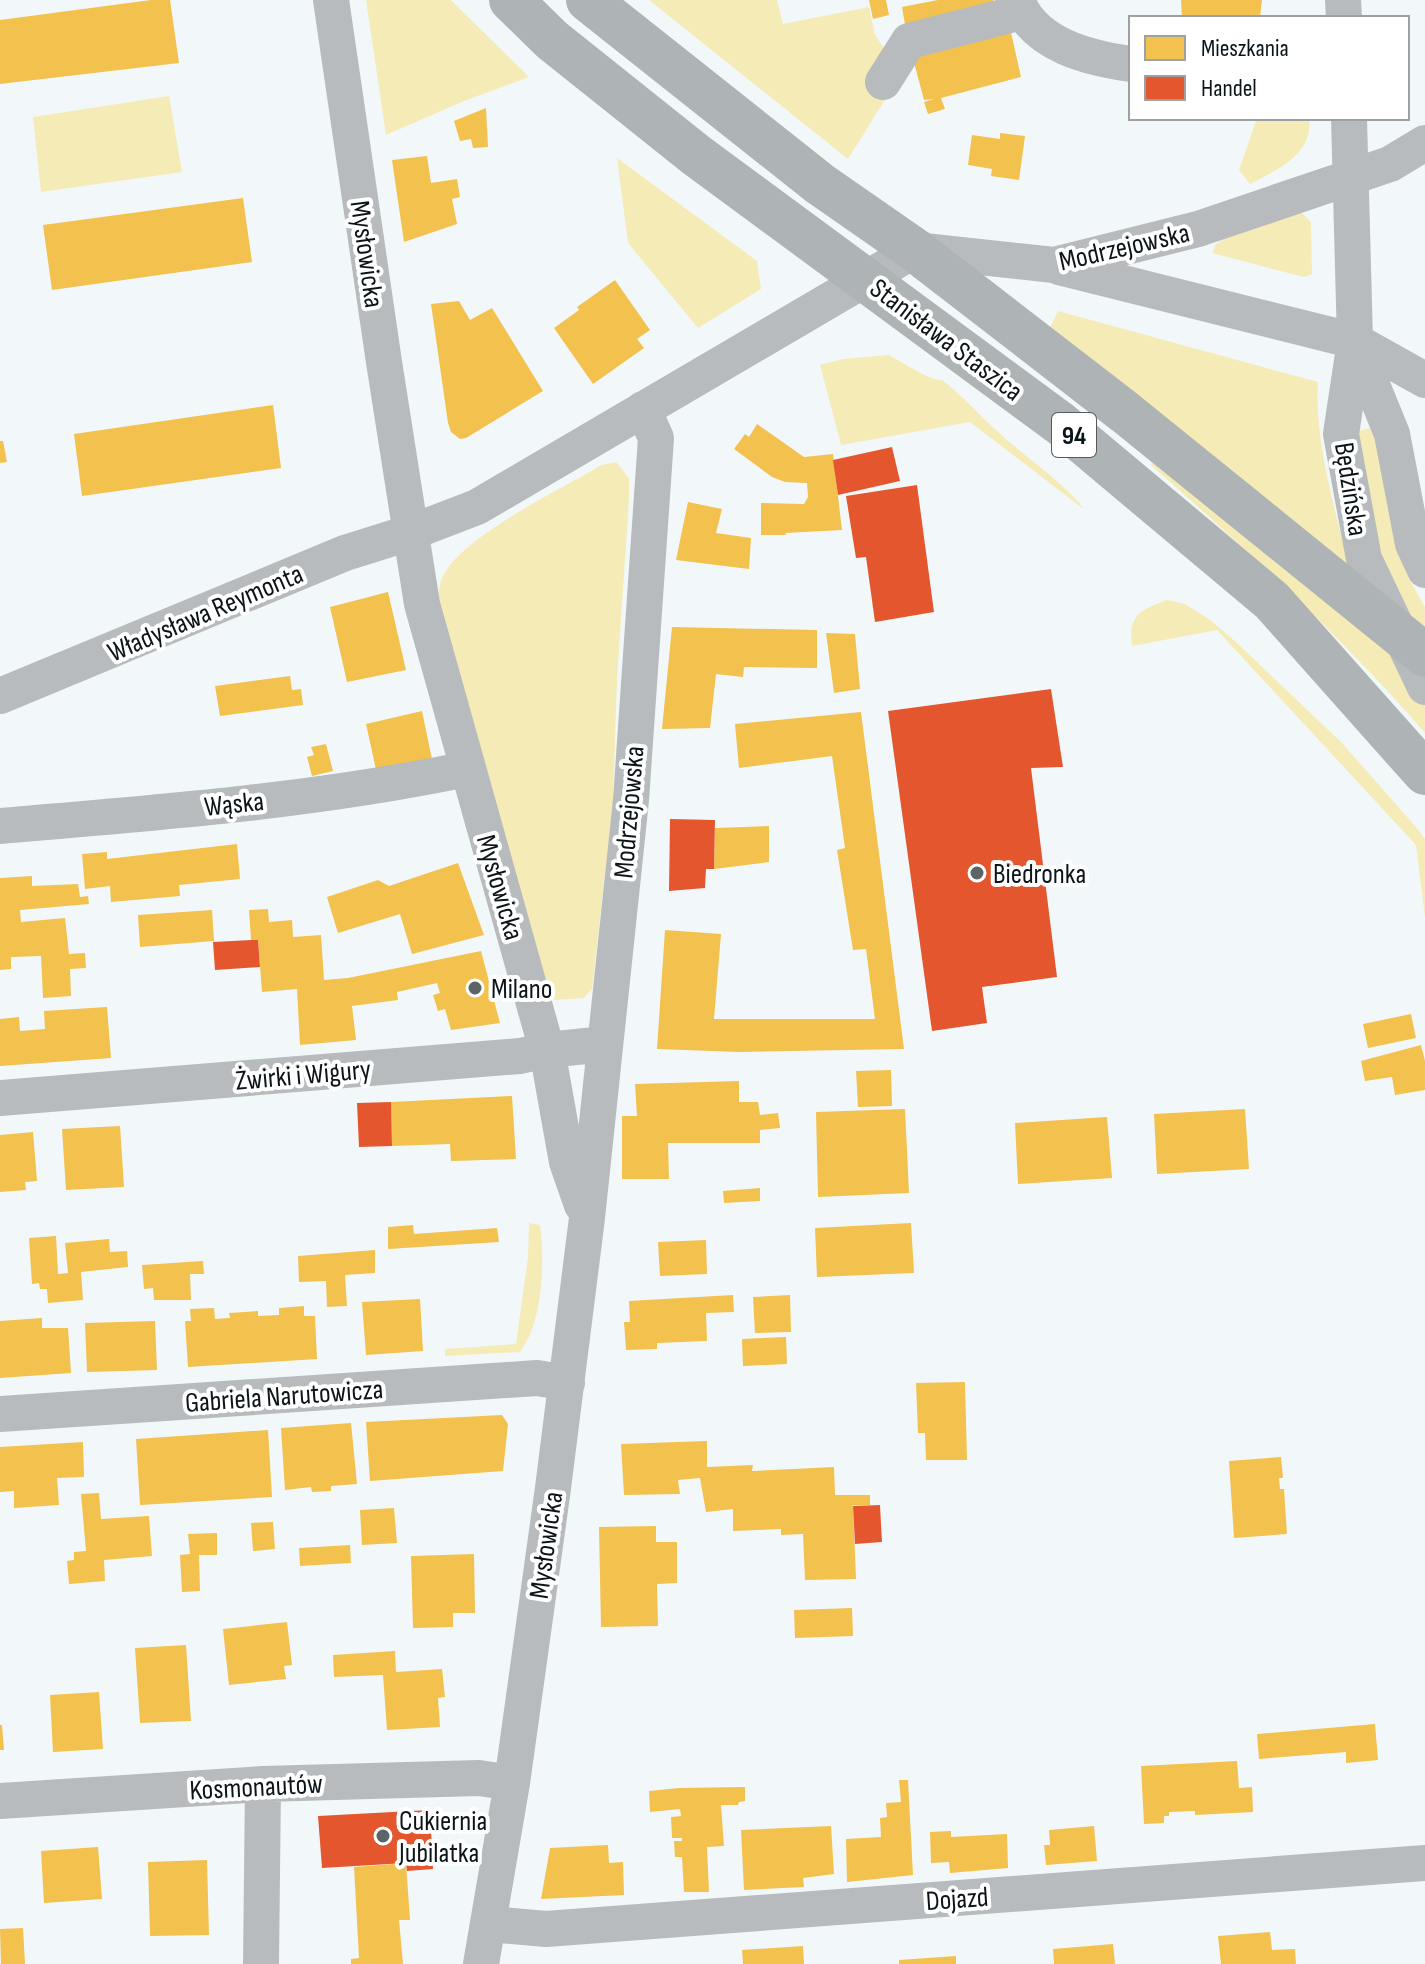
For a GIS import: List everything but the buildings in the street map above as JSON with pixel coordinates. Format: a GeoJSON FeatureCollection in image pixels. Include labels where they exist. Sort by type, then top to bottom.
{"type":"FeatureCollection","features":[{"type":"Feature","properties":{"kind":"main road","name":"Stanisława Staszica"},"geometry":{"type":"LineString","coordinates":[[511,0],[552,40],[696,155],[1061,424],[1272,601],[1425,773]]}},
{"type":"Feature","properties":{"kind":"main road","name":"Stanisława Staszica"},"geometry":{"type":"LineString","coordinates":[[588,0],[820,184],[915,250],[1126,413],[1411,643]]}},
{"type":"Feature","properties":{"kind":"street","name":"Mysłowicka"},"geometry":{"type":"LineString","coordinates":[[331,0],[422,604],[547,1050],[567,1162],[587,1218],[512,1783],[481,1964]]}},
{"type":"Feature","properties":{"kind":"street"},"geometry":{"type":"LineString","coordinates":[[883,82],[909,41],[1020,6],[1044,35],[1067,49],[1129,64]]}},
{"type":"Feature","properties":{"kind":"street","name":"Będzińska"},"geometry":{"type":"LineString","coordinates":[[1349,120],[1355,341],[1341,434],[1364,559],[1411,643],[1425,687]]}},
{"type":"Feature","properties":{"kind":"street","name":"Modrzejowska"},"geometry":{"type":"LineString","coordinates":[[915,250],[1054,265],[1198,229],[1390,164],[1425,143]]}},
{"type":"Feature","properties":{"kind":"street"},"geometry":{"type":"LineString","coordinates":[[412,532],[477,507],[915,250]]}},
{"type":"Feature","properties":{"kind":"street"},"geometry":{"type":"LineString","coordinates":[[1054,265],[1355,341],[1425,380]]}},
{"type":"Feature","properties":{"kind":"street","name":"Będzińska"},"geometry":{"type":"LineString","coordinates":[[1355,341],[1392,434],[1413,544],[1425,570]]}},
{"type":"Feature","properties":{"kind":"street","name":"Modrzejowska"},"geometry":{"type":"LineString","coordinates":[[587,1218],[631,800],[656,438],[643,409]]}},
{"type":"Feature","properties":{"kind":"street","name":"Władysława Reymonta"},"geometry":{"type":"LineString","coordinates":[[0,696],[345,553],[412,532]]}},
{"type":"Feature","properties":{"kind":"street","name":"Wąska"},"geometry":{"type":"LineString","coordinates":[[0,826],[382,786],[467,769]]}},
{"type":"Feature","properties":{"kind":"street","name":"Żwirki i Wigury"},"geometry":{"type":"LineString","coordinates":[[0,1098],[520,1056],[605,1044]]}},
{"type":"Feature","properties":{"kind":"street","name":"Gabriela Narutowicza"},"geometry":{"type":"LineString","coordinates":[[0,1414],[537,1378],[567,1383]]}},
{"type":"Feature","properties":{"kind":"street","name":"Kosmonautów"},"geometry":{"type":"LineString","coordinates":[[0,1801],[263,1784],[479,1778],[512,1783]]}},
{"type":"Feature","properties":{"kind":"street"},"geometry":{"type":"LineString","coordinates":[[261,1964],[263,1784]]}},
{"type":"Feature","properties":{"kind":"street","name":"Dojazd"},"geometry":{"type":"LineString","coordinates":[[489,1924],[546,1929],[1425,1863]]}},
{"type":"Feature","properties":{"kind":"shaded area"},"geometry":{"type":"Polygon","coordinates":[[[366,0],[451,0],[529,77],[386,135],[366,0]]]}},
{"type":"Feature","properties":{"kind":"shaded area"},"geometry":{"type":"Polygon","coordinates":[[[649,0],[777,0],[783,24],[869,7],[875,35],[901,74],[848,159],[649,0]]]}},
{"type":"Feature","properties":{"kind":"shaded area"},"geometry":{"type":"Polygon","coordinates":[[[169,96],[182,172],[41,192],[33,117],[169,96]]]}},
{"type":"Feature","properties":{"kind":"shaded area"},"geometry":{"type":"Polygon","coordinates":[[[1256,120],[1309,120],[1306,142],[1292,159],[1250,184],[1239,170],[1256,120]]]}},
{"type":"Feature","properties":{"kind":"shaded area"},"geometry":{"type":"Polygon","coordinates":[[[617,158],[757,261],[761,289],[698,328],[628,243],[617,158]]]}},
{"type":"Feature","properties":{"kind":"shaded area"},"geometry":{"type":"Polygon","coordinates":[[[1291,211],[1302,213],[1311,222],[1312,274],[1304,277],[1212,253],[1216,244],[1226,238],[1291,211]]]}},
{"type":"Feature","properties":{"kind":"shaded area"},"geometry":{"type":"Polygon","coordinates":[[[1058,311],[1318,382],[1322,451],[1349,566],[1050,327],[1058,311]]]}},
{"type":"Feature","properties":{"kind":"shaded area"},"geometry":{"type":"Polygon","coordinates":[[[888,355],[923,374],[942,380],[1065,488],[1085,510],[970,422],[841,445],[820,365],[843,359],[888,355]]]}},
{"type":"Feature","properties":{"kind":"shaded area"},"geometry":{"type":"Polygon","coordinates":[[[1370,428],[1375,437],[1402,560],[1425,607],[1425,627],[1392,600],[1366,518],[1355,432],[1370,428]]]}},
{"type":"Feature","properties":{"kind":"shaded area"},"geometry":{"type":"Polygon","coordinates":[[[1152,460],[1398,660],[1425,698],[1425,733],[1327,628],[1151,465],[1152,460]]]}},
{"type":"Feature","properties":{"kind":"shaded area"},"geometry":{"type":"Polygon","coordinates":[[[616,462],[629,478],[629,499],[617,679],[613,803],[592,989],[584,998],[554,1000],[542,982],[439,608],[439,589],[452,562],[469,546],[538,500],[602,465],[616,462]]]}},
{"type":"Feature","properties":{"kind":"shaded area"},"geometry":{"type":"Polygon","coordinates":[[[1167,600],[1185,604],[1209,619],[1237,643],[1341,742],[1416,827],[1425,839],[1425,917],[1416,845],[1217,630],[1132,646],[1134,620],[1143,611],[1167,600]]]}},
{"type":"Feature","properties":{"kind":"shaded area"},"geometry":{"type":"Polygon","coordinates":[[[529,1223],[540,1225],[542,1273],[538,1308],[528,1340],[520,1352],[445,1356],[445,1349],[516,1344],[528,1257],[529,1223]]]}},
{"type":"Feature","properties":{"kind":"place","name":"Biedronka"},"geometry":{"type":"Point","coordinates":[977,873]}},
{"type":"Feature","properties":{"kind":"place","name":"Milano"},"geometry":{"type":"Point","coordinates":[475,988]}},
{"type":"Feature","properties":{"kind":"place","name":"Cukiernia Jubilatka"},"geometry":{"type":"Point","coordinates":[383,1836]}}]}
